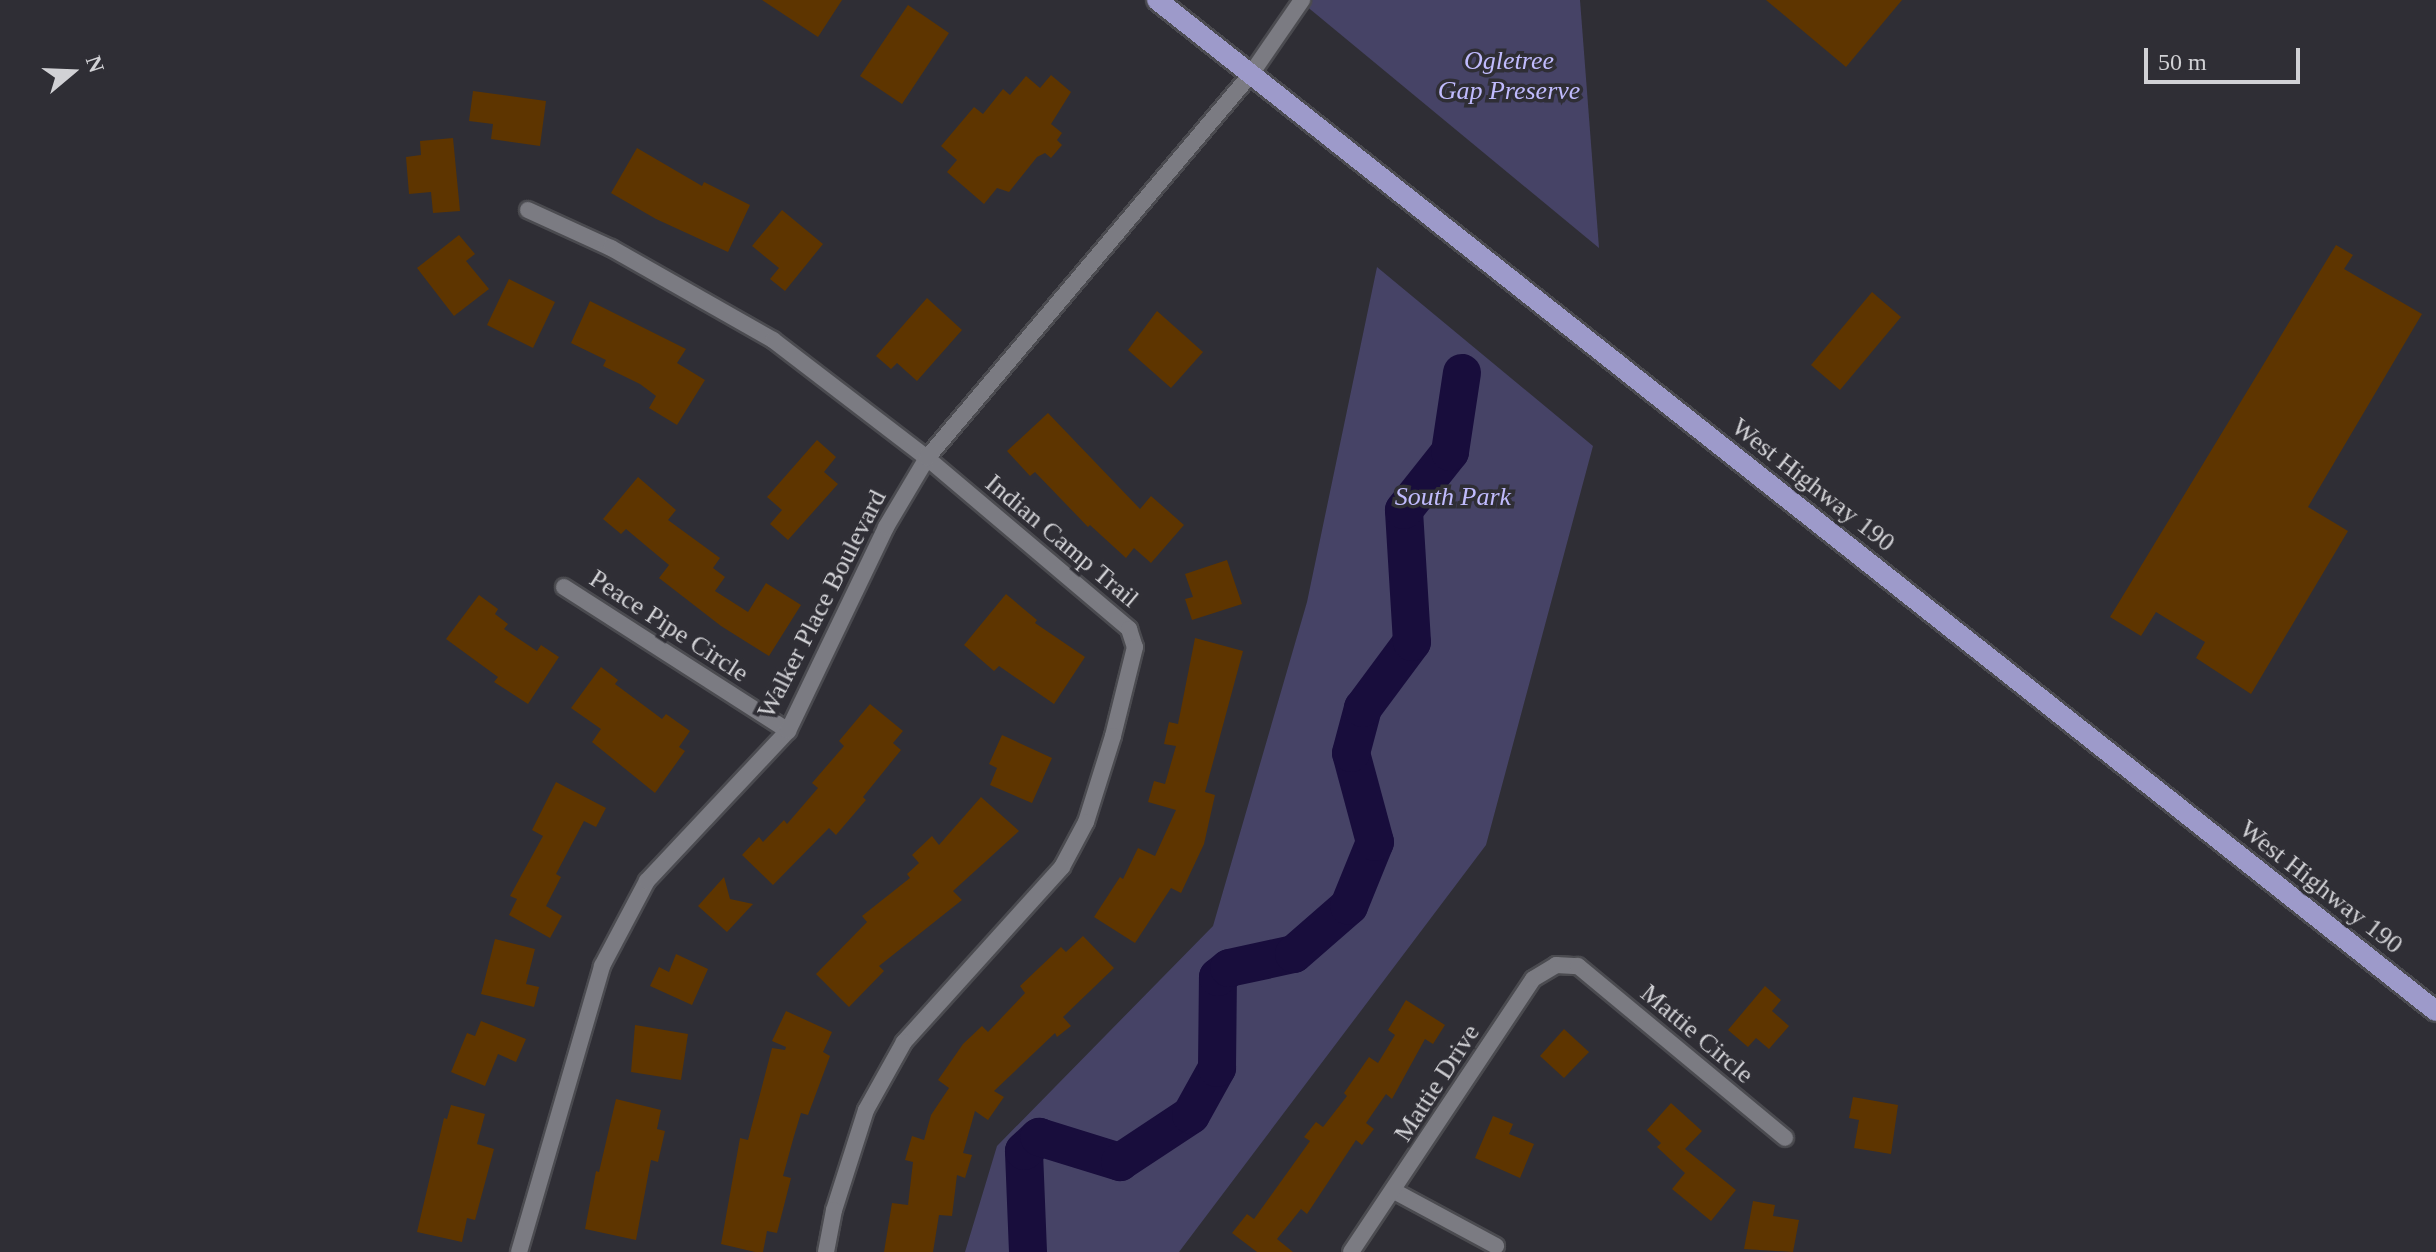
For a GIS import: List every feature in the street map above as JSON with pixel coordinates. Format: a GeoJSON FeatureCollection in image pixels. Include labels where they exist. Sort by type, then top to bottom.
{"type":"FeatureCollection","features":[{"type":"Feature","properties":{"kind":"main road","name":"West Highway 190"},"geometry":{"type":"LineString","coordinates":[[1157,0],[2436,1011]]}},
{"type":"Feature","properties":{"kind":"street","name":"Walker Place Boulevard"},"geometry":{"type":"LineString","coordinates":[[519,1252],[602,966],[647,881],[788,731],[886,527],[927,458],[1251,74],[1302,0]]}},
{"type":"Feature","properties":{"kind":"street","name":"Indian Camp Trail"},"geometry":{"type":"LineString","coordinates":[[528,210],[611,248],[773,340],[927,458],[1129,629],[1135,647],[1113,736],[1086,822],[1062,867],[904,1042],[866,1110],[834,1210],[826,1252]]}},
{"type":"Feature","properties":{"kind":"street","name":"Peace Pipe Circle"},"geometry":{"type":"LineString","coordinates":[[564,587],[788,731]]}},
{"type":"Feature","properties":{"kind":"street","name":"Mattie Drive"},"geometry":{"type":"LineString","coordinates":[[1351,1252],[1533,979],[1556,965],[1578,966]]}},
{"type":"Feature","properties":{"kind":"street","name":"Mattie Circle"},"geometry":{"type":"LineString","coordinates":[[1578,966],[1785,1138]]}},
{"type":"Feature","properties":{"kind":"street"},"geometry":{"type":"LineString","coordinates":[[1394,1191],[1496,1246]]}},
{"type":"Feature","properties":{"kind":"green space","name":"Ogletree Gap Preserve"},"geometry":{"type":"Polygon","coordinates":[[[1299,0],[1580,0],[1599,248],[1299,0]]]}},
{"type":"Feature","properties":{"kind":"green space","name":"South Park"},"geometry":{"type":"Polygon","coordinates":[[[1377,267],[1593,446],[1486,845],[1179,1252],[965,1252],[997,1146],[1213,926],[1307,602],[1377,267]]]}},
{"type":"Feature","properties":{"kind":"building"},"geometry":{"type":"Polygon","coordinates":[[[762,0],[842,0],[818,37],[762,0]]]}},
{"type":"Feature","properties":{"kind":"building"},"geometry":{"type":"Polygon","coordinates":[[[1766,0],[1902,0],[1846,67],[1766,0]]]}},
{"type":"Feature","properties":{"kind":"building"},"geometry":{"type":"Polygon","coordinates":[[[908,5],[949,33],[902,104],[860,76],[908,5]]]}},
{"type":"Feature","properties":{"kind":"building"},"geometry":{"type":"Polygon","coordinates":[[[1051,75],[1071,92],[1051,124],[1062,133],[1057,140],[1062,145],[1051,158],[1045,153],[1037,157],[1009,192],[997,188],[984,204],[947,172],[957,160],[941,146],[974,107],[983,114],[1003,89],[1010,95],[1026,76],[1040,88],[1051,75]]]}},
{"type":"Feature","properties":{"kind":"building"},"geometry":{"type":"Polygon","coordinates":[[[473,91],[546,101],[540,146],[491,139],[493,124],[469,121],[473,91]]]}},
{"type":"Feature","properties":{"kind":"building"},"geometry":{"type":"Polygon","coordinates":[[[453,138],[460,211],[433,213],[431,192],[409,194],[406,157],[421,155],[420,141],[453,138]]]}},
{"type":"Feature","properties":{"kind":"building"},"geometry":{"type":"Polygon","coordinates":[[[637,148],[702,186],[704,182],[750,205],[728,252],[656,219],[611,193],[637,148]]]}},
{"type":"Feature","properties":{"kind":"building"},"geometry":{"type":"Polygon","coordinates":[[[782,210],[823,244],[785,291],[770,279],[779,268],[752,246],[782,210]]]}},
{"type":"Feature","properties":{"kind":"building"},"geometry":{"type":"Polygon","coordinates":[[[459,235],[475,254],[466,261],[489,289],[454,316],[417,268],[459,235]]]}},
{"type":"Feature","properties":{"kind":"building"},"geometry":{"type":"Polygon","coordinates":[[[2336,245],[2353,255],[2344,269],[2422,314],[2308,507],[2348,531],[2251,694],[2196,658],[2205,642],[2156,612],[2141,636],[2110,617],[2336,245]]]}},
{"type":"Feature","properties":{"kind":"building"},"geometry":{"type":"Polygon","coordinates":[[[509,279],[555,302],[533,348],[487,325],[509,279]]]}},
{"type":"Feature","properties":{"kind":"building"},"geometry":{"type":"Polygon","coordinates":[[[1872,292],[1901,317],[1840,390],[1811,365],[1872,292]]]}},
{"type":"Feature","properties":{"kind":"building"},"geometry":{"type":"Polygon","coordinates":[[[927,298],[962,330],[917,381],[897,363],[891,369],[876,356],[927,298]]]}},
{"type":"Feature","properties":{"kind":"building"},"geometry":{"type":"Polygon","coordinates":[[[590,301],[686,349],[677,363],[705,380],[677,425],[649,408],[656,396],[640,384],[603,366],[606,360],[571,343],[590,301]]]}},
{"type":"Feature","properties":{"kind":"building"},"geometry":{"type":"Polygon","coordinates":[[[1157,311],[1203,352],[1171,388],[1128,350],[1157,311]]]}},
{"type":"Feature","properties":{"kind":"building"},"geometry":{"type":"Polygon","coordinates":[[[1048,413],[1140,509],[1151,496],[1184,525],[1151,563],[1134,548],[1126,558],[1090,525],[1088,527],[1035,472],[1030,476],[1007,451],[1048,413]]]}},
{"type":"Feature","properties":{"kind":"building"},"geometry":{"type":"Polygon","coordinates":[[[817,440],[836,457],[824,472],[838,484],[788,540],[770,524],[782,510],[767,497],[817,440]]]}},
{"type":"Feature","properties":{"kind":"building"},"geometry":{"type":"Polygon","coordinates":[[[638,477],[676,510],[668,520],[720,558],[713,568],[725,577],[715,591],[748,612],[766,583],[801,605],[769,656],[721,626],[659,578],[669,565],[626,529],[621,534],[603,519],[638,477]]]}},
{"type":"Feature","properties":{"kind":"building"},"geometry":{"type":"Polygon","coordinates":[[[1227,560],[1242,604],[1192,620],[1185,599],[1193,597],[1185,574],[1227,560]]]}},
{"type":"Feature","properties":{"kind":"building"},"geometry":{"type":"Polygon","coordinates":[[[1006,594],[1037,620],[1035,623],[1085,657],[1054,704],[999,666],[994,671],[964,645],[1006,594]]]}},
{"type":"Feature","properties":{"kind":"building"},"geometry":{"type":"Polygon","coordinates":[[[479,595],[498,609],[495,614],[508,624],[504,629],[537,651],[541,645],[559,657],[528,704],[494,682],[498,677],[446,639],[479,595]]]}},
{"type":"Feature","properties":{"kind":"building"},"geometry":{"type":"Polygon","coordinates":[[[1195,638],[1243,651],[1205,792],[1215,795],[1204,844],[1181,893],[1171,888],[1135,943],[1094,917],[1120,877],[1123,879],[1138,848],[1155,856],[1176,810],[1148,802],[1154,781],[1165,784],[1176,746],[1164,744],[1169,722],[1178,724],[1195,638]]]}},
{"type":"Feature","properties":{"kind":"building"},"geometry":{"type":"Polygon","coordinates":[[[601,667],[618,680],[615,684],[662,719],[666,714],[690,731],[679,747],[685,751],[655,793],[592,742],[601,729],[571,708],[601,667]]]}},
{"type":"Feature","properties":{"kind":"building"},"geometry":{"type":"Polygon","coordinates":[[[870,704],[903,731],[893,743],[901,750],[863,797],[866,800],[836,835],[829,828],[773,885],[742,855],[759,837],[763,842],[784,820],[787,824],[818,788],[812,783],[844,746],[839,741],[870,704]]]}},
{"type":"Feature","properties":{"kind":"building"},"geometry":{"type":"Polygon","coordinates":[[[1002,735],[1052,758],[1032,803],[990,785],[997,768],[989,764],[1002,735]]]}},
{"type":"Feature","properties":{"kind":"building"},"geometry":{"type":"Polygon","coordinates":[[[556,782],[606,808],[596,827],[584,821],[556,874],[561,877],[546,906],[562,916],[550,938],[509,915],[517,899],[510,896],[543,836],[532,830],[556,782]]]}},
{"type":"Feature","properties":{"kind":"building"},"geometry":{"type":"Polygon","coordinates":[[[981,797],[1019,831],[953,891],[962,900],[879,966],[884,971],[849,1007],[816,974],[867,922],[862,916],[910,878],[907,874],[919,863],[912,855],[932,836],[939,845],[981,797]]]}},
{"type":"Feature","properties":{"kind":"building"},"geometry":{"type":"Polygon","coordinates":[[[724,877],[730,899],[753,904],[727,932],[698,906],[724,877]]]}},
{"type":"Feature","properties":{"kind":"building"},"geometry":{"type":"Polygon","coordinates":[[[1083,936],[1114,968],[1063,1017],[1071,1026],[1057,1037],[1055,1033],[994,1091],[1004,1097],[988,1120],[975,1111],[963,1153],[972,1155],[965,1178],[957,1175],[952,1216],[939,1215],[933,1252],[884,1252],[892,1203],[908,1205],[913,1162],[905,1160],[912,1136],[924,1140],[931,1115],[949,1088],[938,1080],[963,1044],[982,1026],[988,1032],[1025,993],[1020,986],[1061,947],[1066,952],[1083,936]]]}},
{"type":"Feature","properties":{"kind":"building"},"geometry":{"type":"Polygon","coordinates":[[[495,939],[535,949],[526,984],[539,987],[534,1007],[481,994],[495,939]]]}},
{"type":"Feature","properties":{"kind":"building"},"geometry":{"type":"Polygon","coordinates":[[[676,954],[708,969],[692,1005],[650,986],[659,967],[669,972],[676,954]]]}},
{"type":"Feature","properties":{"kind":"building"},"geometry":{"type":"Polygon","coordinates":[[[1765,986],[1781,1000],[1772,1011],[1789,1026],[1769,1049],[1756,1038],[1748,1047],[1728,1030],[1765,986]]]}},
{"type":"Feature","properties":{"kind":"building"},"geometry":{"type":"Polygon","coordinates":[[[1406,1000],[1445,1025],[1433,1044],[1425,1039],[1392,1099],[1386,1094],[1366,1123],[1374,1129],[1362,1145],[1356,1140],[1307,1214],[1301,1209],[1277,1239],[1293,1252],[1257,1252],[1232,1233],[1247,1214],[1254,1219],[1310,1141],[1304,1137],[1316,1122],[1323,1127],[1347,1096],[1344,1093],[1369,1057],[1378,1063],[1395,1035],[1388,1030],[1406,1000]]]}},
{"type":"Feature","properties":{"kind":"building"},"geometry":{"type":"Polygon","coordinates":[[[786,1011],[832,1032],[823,1052],[830,1056],[808,1115],[801,1113],[794,1136],[783,1176],[791,1178],[777,1233],[767,1231],[763,1252],[755,1252],[721,1244],[740,1138],[748,1140],[772,1048],[785,1050],[786,1047],[772,1041],[786,1011]]]}},
{"type":"Feature","properties":{"kind":"building"},"geometry":{"type":"Polygon","coordinates":[[[481,1021],[526,1039],[516,1062],[498,1054],[485,1086],[451,1072],[467,1033],[475,1036],[481,1021]]]}},
{"type":"Feature","properties":{"kind":"building"},"geometry":{"type":"Polygon","coordinates":[[[635,1025],[688,1034],[681,1080],[631,1072],[635,1025]]]}},
{"type":"Feature","properties":{"kind":"building"},"geometry":{"type":"Polygon","coordinates":[[[1564,1029],[1589,1052],[1564,1078],[1540,1056],[1564,1029]]]}},
{"type":"Feature","properties":{"kind":"building"},"geometry":{"type":"Polygon","coordinates":[[[1853,1097],[1898,1105],[1891,1154],[1854,1148],[1859,1120],[1849,1118],[1853,1097]]]}},
{"type":"Feature","properties":{"kind":"building"},"geometry":{"type":"Polygon","coordinates":[[[616,1099],[661,1110],[657,1129],[665,1131],[658,1162],[651,1160],[636,1240],[585,1229],[596,1171],[599,1172],[616,1099]]]}},
{"type":"Feature","properties":{"kind":"building"},"geometry":{"type":"Polygon","coordinates":[[[1671,1103],[1702,1131],[1685,1149],[1736,1190],[1711,1221],[1672,1189],[1685,1173],[1657,1147],[1661,1143],[1647,1130],[1671,1103]]]}},
{"type":"Feature","properties":{"kind":"building"},"geometry":{"type":"Polygon","coordinates":[[[451,1105],[485,1114],[477,1144],[494,1149],[475,1220],[467,1218],[462,1242],[417,1232],[444,1118],[447,1119],[451,1105]]]}},
{"type":"Feature","properties":{"kind":"building"},"geometry":{"type":"Polygon","coordinates":[[[1493,1116],[1513,1124],[1509,1134],[1534,1144],[1520,1178],[1475,1158],[1493,1116]]]}},
{"type":"Feature","properties":{"kind":"building"},"geometry":{"type":"Polygon","coordinates":[[[1753,1201],[1775,1205],[1773,1216],[1799,1220],[1793,1252],[1744,1249],[1753,1201]]]}},
{"type":"Feature","properties":{"kind":"waterway"},"geometry":{"type":"LineString","coordinates":[[1028,1252],[1024,1151],[1039,1137],[1120,1162],[1191,1115],[1217,1068],[1218,977],[1229,968],[1294,954],[1349,906],[1375,842],[1351,753],[1363,708],[1412,642],[1404,510],[1450,452],[1462,373]]}}]}
